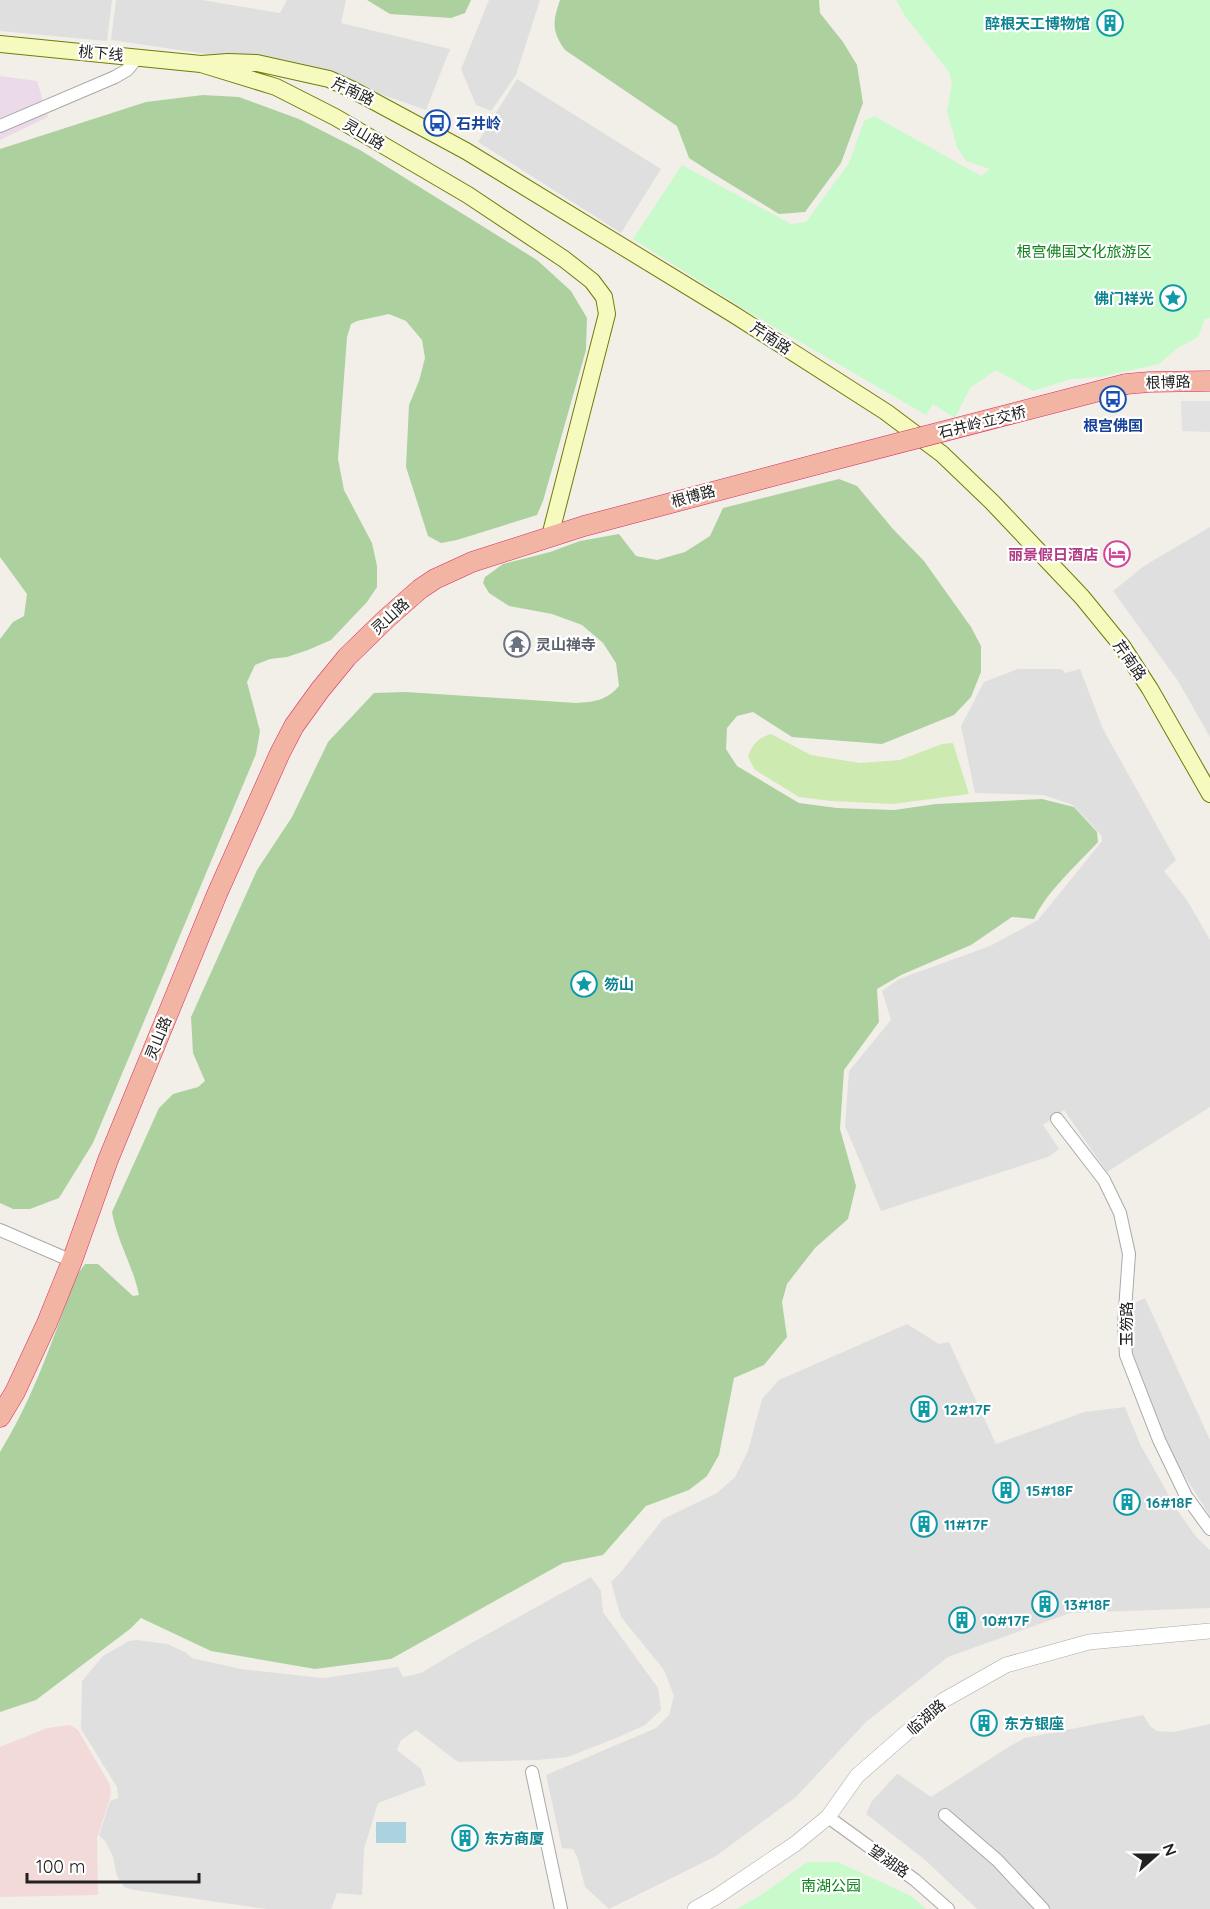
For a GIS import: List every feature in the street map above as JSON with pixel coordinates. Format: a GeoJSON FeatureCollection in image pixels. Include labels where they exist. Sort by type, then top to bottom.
{"type":"FeatureCollection","features":[{"type":"Feature","properties":{"kind":"highway","name":"根博路"},"geometry":{"type":"LineString","coordinates":[[1126,384],[1210,381]]}},
{"type":"Feature","properties":{"kind":"highway","name":"石井岭立交桥"},"geometry":{"type":"LineString","coordinates":[[837,459],[1126,384]]}},
{"type":"Feature","properties":{"kind":"highway","name":"根博路"},"geometry":{"type":"LineString","coordinates":[[550,536],[658,505],[837,459]]}},
{"type":"Feature","properties":{"kind":"highway","name":"灵山路"},"geometry":{"type":"LineString","coordinates":[[0,1417],[15,1392],[47,1323],[108,1160],[213,906],[294,726],[347,657],[420,589],[435,579],[472,562],[550,536]]}},
{"type":"Feature","properties":{"kind":"main road","name":"桃下线"},"geometry":{"type":"LineString","coordinates":[[0,44],[201,64]]}},
{"type":"Feature","properties":{"kind":"main road","name":"芹南路"},"geometry":{"type":"LineString","coordinates":[[201,64],[257,63],[328,79],[351,89],[466,151],[733,314],[886,412],[942,454],[1031,541],[1082,597],[1122,646],[1150,689],[1210,794]]}},
{"type":"Feature","properties":{"kind":"main road","name":"灵山路"},"geometry":{"type":"LineString","coordinates":[[201,64],[276,87],[335,117],[468,195],[564,259],[592,281],[604,297],[607,314],[603,334],[550,536]]}},
{"type":"Feature","properties":{"kind":"street"},"geometry":{"type":"LineString","coordinates":[[0,126],[115,76],[127,69],[138,57]]}},
{"type":"Feature","properties":{"kind":"street","name":"玉笏路"},"geometry":{"type":"LineString","coordinates":[[1057,1119],[1104,1180],[1120,1213],[1129,1254],[1124,1324],[1126,1355],[1163,1450],[1186,1496],[1210,1529]]}},
{"type":"Feature","properties":{"kind":"street"},"geometry":{"type":"LineString","coordinates":[[0,1230],[72,1261]]}},
{"type":"Feature","properties":{"kind":"street","name":"临湖路"},"geometry":{"type":"LineString","coordinates":[[695,1909],[795,1844],[828,1817],[857,1776],[944,1700],[1006,1665],[1089,1642],[1210,1631]]}},
{"type":"Feature","properties":{"kind":"street"},"geometry":{"type":"LineString","coordinates":[[532,1772],[561,1909]]}},
{"type":"Feature","properties":{"kind":"street"},"geometry":{"type":"LineString","coordinates":[[945,1815],[996,1860],[1043,1909]]}},
{"type":"Feature","properties":{"kind":"street","name":"望湖路"},"geometry":{"type":"LineString","coordinates":[[828,1817],[915,1880],[948,1909]]}},
{"type":"Feature","properties":{"kind":"shaded area"},"geometry":{"type":"Polygon","coordinates":[[[0,0],[112,0],[107,41],[0,31],[0,0]]]}},
{"type":"Feature","properties":{"kind":"shaded area"},"geometry":{"type":"Polygon","coordinates":[[[116,0],[202,0],[280,13],[287,0],[346,0],[341,23],[450,49],[426,110],[309,69],[111,40],[116,0]]]}},
{"type":"Feature","properties":{"kind":"shaded area"},"geometry":{"type":"Polygon","coordinates":[[[489,0],[540,0],[516,75],[491,111],[476,105],[461,69],[489,0]]]}},
{"type":"Feature","properties":{"kind":"shaded area"},"geometry":{"type":"Polygon","coordinates":[[[0,76],[37,81],[48,117],[0,140],[0,76]]]}},
{"type":"Feature","properties":{"kind":"shaded area"},"geometry":{"type":"Polygon","coordinates":[[[517,79],[661,169],[621,233],[478,142],[517,79]]]}},
{"type":"Feature","properties":{"kind":"shaded area"},"geometry":{"type":"Polygon","coordinates":[[[1181,401],[1210,401],[1210,432],[1182,431],[1181,401]]]}},
{"type":"Feature","properties":{"kind":"shaded area"},"geometry":{"type":"Polygon","coordinates":[[[1210,527],[1210,737],[1178,681],[1113,591],[1144,566],[1210,527]]]}},
{"type":"Feature","properties":{"kind":"shaded area"},"geometry":{"type":"Polygon","coordinates":[[[1018,669],[1062,669],[1065,673],[1080,669],[1103,729],[1176,860],[1164,871],[1187,900],[1210,940],[1210,1107],[1107,1172],[1064,1110],[1043,1125],[1059,1149],[1048,1157],[881,1211],[845,1126],[849,1071],[891,1020],[882,991],[899,979],[990,946],[1038,920],[1102,841],[1101,835],[1073,805],[1044,795],[975,793],[961,726],[984,682],[1018,669]]]}},
{"type":"Feature","properties":{"kind":"shaded area"},"geometry":{"type":"Polygon","coordinates":[[[1145,1298],[1210,1440],[1210,1516],[1169,1451],[1132,1358],[1128,1306],[1145,1298]]]}},
{"type":"Feature","properties":{"kind":"shaded area"},"geometry":{"type":"Polygon","coordinates":[[[907,1324],[939,1344],[949,1342],[996,1444],[1084,1412],[1125,1407],[1140,1444],[1177,1510],[1197,1538],[1210,1550],[1210,1608],[1070,1613],[948,1657],[866,1722],[796,1797],[716,1856],[609,1909],[585,1887],[573,1849],[562,1848],[546,1775],[656,1728],[669,1715],[674,1696],[664,1670],[621,1617],[611,1582],[663,1519],[717,1493],[735,1477],[748,1451],[762,1399],[779,1380],[907,1324]]]}},
{"type":"Feature","properties":{"kind":"shaded area"},"geometry":{"type":"Polygon","coordinates":[[[591,1577],[601,1591],[603,1612],[658,1688],[661,1710],[645,1725],[568,1757],[458,1762],[416,1730],[401,1740],[397,1750],[421,1769],[426,1785],[378,1803],[364,1849],[362,1895],[337,1893],[331,1909],[267,1909],[124,1887],[117,1876],[113,1857],[106,1842],[99,1835],[110,1801],[118,1798],[117,1787],[81,1729],[82,1681],[103,1656],[129,1641],[137,1640],[167,1644],[185,1652],[192,1658],[241,1669],[323,1678],[398,1667],[403,1677],[421,1673],[591,1577]]]}},
{"type":"Feature","properties":{"kind":"shaded area"},"geometry":{"type":"Polygon","coordinates":[[[1143,1715],[1150,1726],[1157,1731],[1173,1732],[1210,1724],[1210,1909],[977,1909],[924,1859],[866,1814],[872,1801],[898,1774],[931,1797],[1025,1738],[1143,1715]]]}},
{"type":"Feature","properties":{"kind":"shaded area"},"geometry":{"type":"Polygon","coordinates":[[[70,1725],[78,1730],[110,1785],[111,1795],[97,1838],[98,1895],[0,1897],[0,1747],[47,1728],[70,1725]]]}},
{"type":"Feature","properties":{"kind":"green space"},"geometry":{"type":"Polygon","coordinates":[[[367,0],[471,0],[465,13],[451,18],[390,14],[367,0]]]}},
{"type":"Feature","properties":{"kind":"green space"},"geometry":{"type":"Polygon","coordinates":[[[560,0],[819,0],[820,13],[843,42],[857,65],[863,103],[841,163],[805,212],[779,214],[689,158],[677,126],[565,50],[555,31],[560,0]]]}},
{"type":"Feature","properties":{"kind":"green space","name":"根宫佛国文化旅游区"},"geometry":{"type":"Polygon","coordinates":[[[896,0],[1210,0],[1210,318],[1205,319],[1198,337],[1178,348],[1159,364],[1100,377],[1071,379],[1033,391],[996,370],[970,388],[955,418],[933,404],[926,415],[750,313],[633,239],[682,165],[791,224],[806,222],[849,163],[864,121],[874,116],[981,176],[990,169],[966,161],[957,147],[947,111],[952,83],[949,72],[905,16],[896,0]]]}},
{"type":"Feature","properties":{"kind":"green space"},"geometry":{"type":"Polygon","coordinates":[[[203,95],[239,97],[299,119],[360,150],[537,260],[571,291],[587,318],[586,350],[537,515],[441,543],[428,536],[406,467],[409,405],[425,358],[422,340],[406,321],[389,314],[351,324],[347,337],[338,459],[344,490],[372,543],[377,566],[377,587],[367,602],[331,640],[287,657],[270,659],[255,665],[247,682],[260,731],[256,754],[93,1143],[59,1198],[30,1209],[13,1209],[0,1203],[0,639],[13,622],[24,616],[27,594],[0,557],[0,149],[146,102],[203,95]]]}},
{"type":"Feature","properties":{"kind":"green space"},"geometry":{"type":"Polygon","coordinates":[[[839,479],[857,486],[924,561],[971,627],[981,646],[981,672],[971,697],[954,715],[882,744],[792,737],[753,712],[737,716],[727,728],[726,749],[737,766],[799,803],[837,808],[894,810],[936,804],[1042,799],[1074,807],[1097,832],[1098,842],[1055,888],[1034,919],[1012,917],[971,945],[901,975],[877,989],[879,1022],[844,1070],[840,1129],[856,1186],[848,1219],[815,1248],[787,1284],[782,1302],[787,1337],[764,1365],[734,1378],[719,1455],[707,1476],[689,1490],[646,1506],[603,1555],[563,1563],[391,1659],[315,1669],[211,1651],[141,1618],[130,1629],[36,1700],[0,1712],[0,1452],[33,1388],[76,1276],[85,1264],[98,1264],[133,1296],[139,1295],[112,1212],[159,1108],[173,1094],[198,1087],[205,1081],[193,1053],[191,1017],[257,870],[292,817],[328,742],[374,693],[406,692],[576,703],[595,701],[605,697],[619,686],[616,663],[603,643],[582,625],[552,614],[509,606],[489,593],[483,583],[485,577],[503,564],[550,552],[580,541],[619,534],[636,556],[657,560],[685,552],[710,536],[723,508],[839,479]]]}},
{"type":"Feature","properties":{"kind":"green space"},"geometry":{"type":"Polygon","coordinates":[[[771,734],[811,755],[860,763],[900,760],[942,744],[953,743],[969,794],[893,804],[799,797],[755,770],[748,757],[756,742],[771,734]]]}},
{"type":"Feature","properties":{"kind":"green space","name":"南湖公园"},"geometry":{"type":"Polygon","coordinates":[[[807,1862],[838,1862],[911,1896],[926,1909],[736,1909],[758,1897],[807,1862]]]}},
{"type":"Feature","properties":{"kind":"water"},"geometry":{"type":"Polygon","coordinates":[[[376,1822],[406,1822],[406,1843],[376,1843],[376,1822]]]}},
{"type":"Feature","properties":{"kind":"place","name":"醉根天工博物馆"},"geometry":{"type":"Point","coordinates":[1110,23]}},
{"type":"Feature","properties":{"kind":"place","name":"石井岭"},"geometry":{"type":"Point","coordinates":[437,123]}},
{"type":"Feature","properties":{"kind":"place","name":"佛门祥光"},"geometry":{"type":"Point","coordinates":[1173,298]}},
{"type":"Feature","properties":{"kind":"place","name":"根宫佛国"},"geometry":{"type":"Point","coordinates":[1113,399]}},
{"type":"Feature","properties":{"kind":"place","name":"丽景假日酒店"},"geometry":{"type":"Point","coordinates":[1117,554]}},
{"type":"Feature","properties":{"kind":"place","name":"灵山禅寺"},"geometry":{"type":"Point","coordinates":[517,644]}},
{"type":"Feature","properties":{"kind":"place","name":"笏山"},"geometry":{"type":"Point","coordinates":[584,984]}},
{"type":"Feature","properties":{"kind":"place","name":"12#17F"},"geometry":{"type":"Point","coordinates":[924,1409]}},
{"type":"Feature","properties":{"kind":"place","name":"15#18F"},"geometry":{"type":"Point","coordinates":[1006,1490]}},
{"type":"Feature","properties":{"kind":"place","name":"16#18F"},"geometry":{"type":"Point","coordinates":[1127,1502]}},
{"type":"Feature","properties":{"kind":"place","name":"11#17F"},"geometry":{"type":"Point","coordinates":[924,1524]}},
{"type":"Feature","properties":{"kind":"place","name":"13#18F"},"geometry":{"type":"Point","coordinates":[1045,1604]}},
{"type":"Feature","properties":{"kind":"place","name":"10#17F"},"geometry":{"type":"Point","coordinates":[962,1620]}},
{"type":"Feature","properties":{"kind":"place","name":"东方银座"},"geometry":{"type":"Point","coordinates":[984,1723]}},
{"type":"Feature","properties":{"kind":"place","name":"东方商厦"},"geometry":{"type":"Point","coordinates":[465,1838]}}]}
